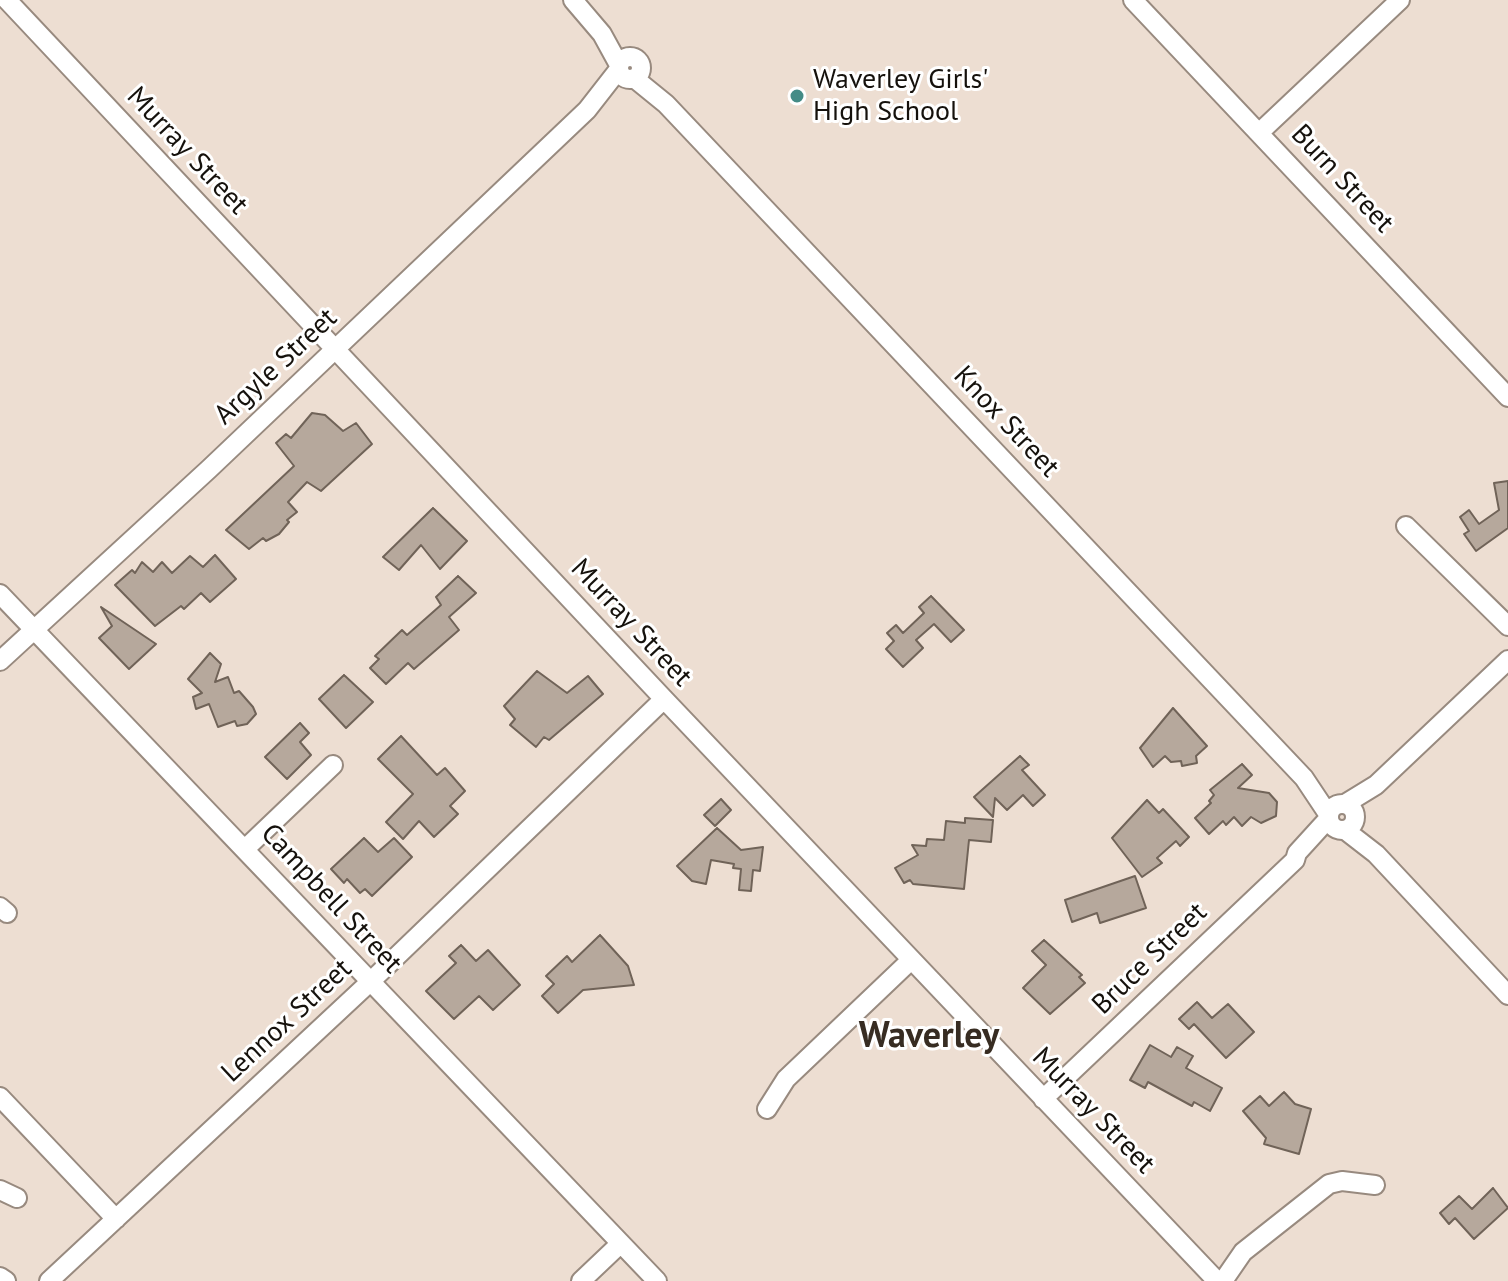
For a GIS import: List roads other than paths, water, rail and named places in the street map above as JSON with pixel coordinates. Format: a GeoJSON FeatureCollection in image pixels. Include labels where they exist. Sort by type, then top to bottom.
{"type":"FeatureCollection","features":[{"type":"Feature","properties":{"kind":"street","name":"Murray Street"},"geometry":{"type":"LineString","coordinates":[[7,0],[911,960],[1220,1281]]}},
{"type":"Feature","properties":{"kind":"street","name":"Knox Street"},"geometry":{"type":"LineString","coordinates":[[573,0],[629,70],[666,104],[1304,778],[1307,787],[1342,817],[1508,995]]}},
{"type":"Feature","properties":{"kind":"street","name":"Burn Street"},"geometry":{"type":"LineString","coordinates":[[1133,0],[1508,397]]}},
{"type":"Feature","properties":{"kind":"street"},"geometry":{"type":"LineString","coordinates":[[1260,132],[1400,0]]}},
{"type":"Feature","properties":{"kind":"street","name":"Argyle Street"},"geometry":{"type":"LineString","coordinates":[[0,661],[335,350],[629,70]]}},
{"type":"Feature","properties":{"kind":"street"},"geometry":{"type":"LineString","coordinates":[[1406,526],[1508,626]]}},
{"type":"Feature","properties":{"kind":"street","name":"Campbell Street"},"geometry":{"type":"LineString","coordinates":[[0,594],[657,1281]]}},
{"type":"Feature","properties":{"kind":"street","name":"Bruce Street"},"geometry":{"type":"LineString","coordinates":[[1043,1099],[1295,860],[1297,853],[1342,817],[1508,660]]}},
{"type":"Feature","properties":{"kind":"street","name":"Lennox Street"},"geometry":{"type":"LineString","coordinates":[[49,1281],[370,982],[664,699]]}},
{"type":"Feature","properties":{"kind":"street"},"geometry":{"type":"LineString","coordinates":[[245,849],[333,765]]}},
{"type":"Feature","properties":{"kind":"street"},"geometry":{"type":"LineString","coordinates":[[767,1109],[786,1079],[911,960]]}},
{"type":"Feature","properties":{"kind":"street"},"geometry":{"type":"LineString","coordinates":[[0,1097],[116,1219]]}},
{"type":"Feature","properties":{"kind":"street"},"geometry":{"type":"LineString","coordinates":[[1220,1281],[1243,1252],[1329,1184],[1342,1181],[1375,1185]]}},
{"type":"Feature","properties":{"kind":"street"},"geometry":{"type":"LineString","coordinates":[[581,1281],[620,1244]]}},
{"type":"Feature","properties":{"kind":"street"},"geometry":{"type":"LineString","coordinates":[[0,1277],[6,1281]]}},
{"type":"Feature","properties":{"kind":"place","name":"Waverley Girls' High School"},"geometry":{"type":"Point","coordinates":[797,96]}},
{"type":"Feature","properties":{"kind":"district","name":"Waverley"},"geometry":{"type":"Point","coordinates":[929,1037]}}]}
